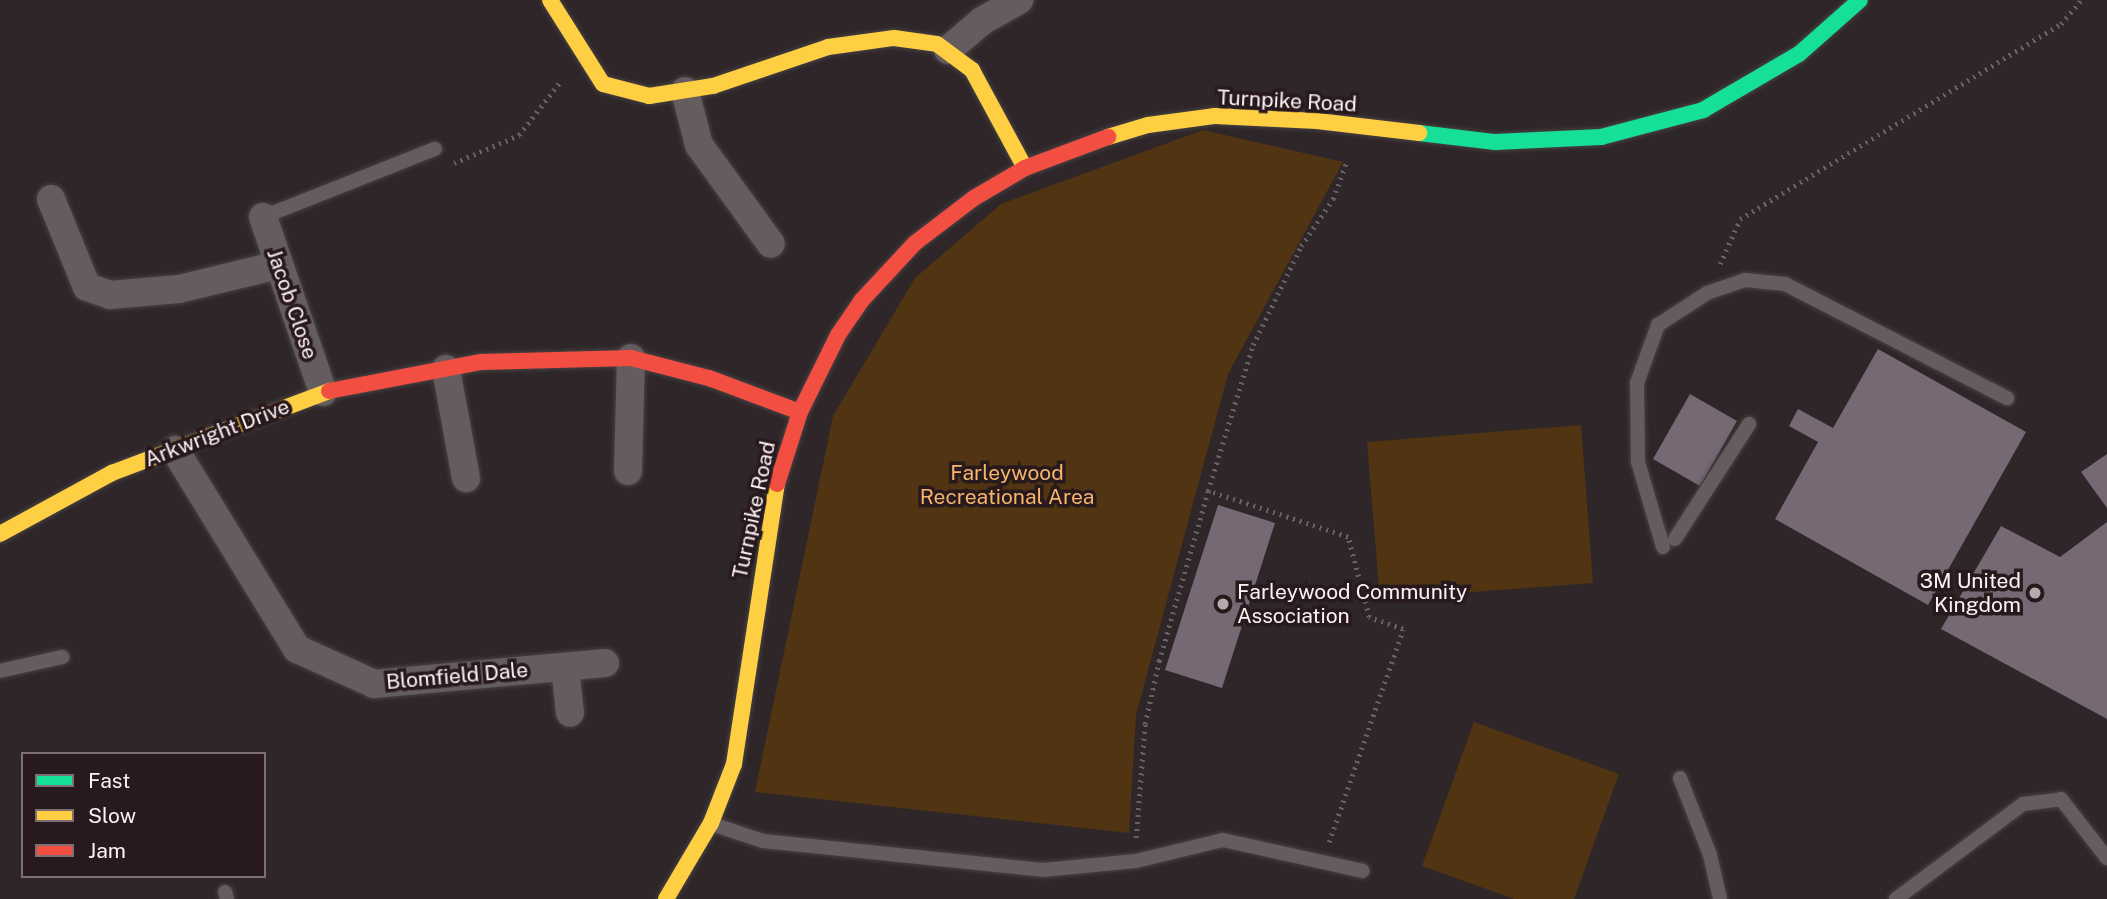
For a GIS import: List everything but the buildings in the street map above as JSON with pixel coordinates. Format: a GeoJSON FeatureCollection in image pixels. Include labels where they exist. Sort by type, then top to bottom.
{"type":"FeatureCollection","features":[{"type":"Feature","properties":{"kind":"street"},"geometry":{"type":"LineString","coordinates":[[550,0],[603,85],[649,96],[713,86],[828,47],[894,38],[937,44],[972,70],[1025,168]]}},
{"type":"Feature","properties":{"kind":"street"},"geometry":{"type":"LineString","coordinates":[[948,50],[982,21],[1018,0]]}},
{"type":"Feature","properties":{"kind":"street","name":"Turnpike Road"},"geometry":{"type":"LineString","coordinates":[[666,899],[711,823],[734,764],[778,478],[800,412],[838,335],[881,277],[915,243],[974,198],[1025,168],[1148,125],[1215,116],[1317,121],[1495,142],[1601,137],[1703,110],[1799,54],[1860,0]]}},
{"type":"Feature","properties":{"kind":"street"},"geometry":{"type":"LineString","coordinates":[[685,91],[699,145],[771,244]]}},
{"type":"Feature","properties":{"kind":"street"},"geometry":{"type":"LineString","coordinates":[[51,199],[87,287],[110,295],[179,289],[279,265]]}},
{"type":"Feature","properties":{"kind":"street","name":"Jacob Close"},"geometry":{"type":"LineString","coordinates":[[262,217],[323,392]]}},
{"type":"Feature","properties":{"kind":"street","name":"Arkwright Drive"},"geometry":{"type":"LineString","coordinates":[[0,534],[112,473],[323,392],[446,369],[562,357],[631,358],[709,378],[800,412]]}},
{"type":"Feature","properties":{"kind":"street"},"geometry":{"type":"LineString","coordinates":[[628,471],[631,358]]}},
{"type":"Feature","properties":{"kind":"street"},"geometry":{"type":"LineString","coordinates":[[446,369],[466,478]]}},
{"type":"Feature","properties":{"kind":"street","name":"Blomfield Dale"},"geometry":{"type":"LineString","coordinates":[[175,450],[297,649],[374,684],[606,663]]}},
{"type":"Feature","properties":{"kind":"street"},"geometry":{"type":"LineString","coordinates":[[565,667],[570,713]]}},
{"type":"Feature","properties":{"kind":"lane"},"geometry":{"type":"LineString","coordinates":[[262,217],[435,149]]}},
{"type":"Feature","properties":{"kind":"lane"},"geometry":{"type":"LineString","coordinates":[[1749,424],[1669,543],[1638,462],[1637,383],[1658,325],[1707,293],[1745,280],[1785,284],[2007,398]]}},
{"type":"Feature","properties":{"kind":"lane"},"geometry":{"type":"LineString","coordinates":[[0,671],[62,657]]}},
{"type":"Feature","properties":{"kind":"lane"},"geometry":{"type":"LineString","coordinates":[[1680,778],[1710,855],[1720,899]]}},
{"type":"Feature","properties":{"kind":"lane"},"geometry":{"type":"LineString","coordinates":[[1896,899],[2023,804],[2061,799],[2107,858]]}},
{"type":"Feature","properties":{"kind":"lane"},"geometry":{"type":"LineString","coordinates":[[711,823],[763,841],[1043,870],[1136,861],[1223,841],[1363,871]]}},
{"type":"Feature","properties":{"kind":"path"},"geometry":{"type":"LineString","coordinates":[[1707,293],[1740,219],[2061,24],[2081,0]]}},
{"type":"Feature","properties":{"kind":"path"},"geometry":{"type":"LineString","coordinates":[[1136,861],[1145,724],[1159,661],[1208,491],[1253,345],[1301,246],[1333,199],[1348,160]]}},
{"type":"Feature","properties":{"kind":"path"},"geometry":{"type":"LineString","coordinates":[[1208,491],[1348,537],[1369,617],[1403,629],[1321,862]]}},
{"type":"Feature","properties":{"kind":"green space","name":"Farleywood Recreational Area"},"geometry":{"type":"Polygon","coordinates":[[[1203,130],[1343,162],[1228,374],[1136,715],[1129,833],[755,792],[833,416],[915,278],[1001,204],[1203,130]]]}},
{"type":"Feature","properties":{"kind":"green space"},"geometry":{"type":"Polygon","coordinates":[[[1581,425],[1593,583],[1380,599],[1367,442],[1581,425]]]}},
{"type":"Feature","properties":{"kind":"green space"},"geometry":{"type":"Polygon","coordinates":[[[1474,722],[1619,774],[1574,899],[1514,899],[1422,866],[1474,722]]]}},
{"type":"Feature","properties":{"kind":"traffic: fast"},"geometry":{"type":"LineString","coordinates":[[1419,133],[1495,142],[1601,137],[1703,110],[1799,54],[1860,0]]}},
{"type":"Feature","properties":{"kind":"traffic: slow"},"geometry":{"type":"LineString","coordinates":[[550,0],[603,84],[649,96],[713,86],[828,47],[894,38],[937,44],[972,70],[1025,168]]}},
{"type":"Feature","properties":{"kind":"traffic: slow"},"geometry":{"type":"LineString","coordinates":[[1108,137],[1148,125],[1215,116],[1317,121],[1419,133]]}},
{"type":"Feature","properties":{"kind":"traffic: slow"},"geometry":{"type":"LineString","coordinates":[[0,534],[112,473],[329,391]]}},
{"type":"Feature","properties":{"kind":"traffic: slow"},"geometry":{"type":"LineString","coordinates":[[666,899],[711,823],[734,764],[777,484]]}},
{"type":"Feature","properties":{"kind":"traffic: jam"},"geometry":{"type":"LineString","coordinates":[[777,484],[800,412],[838,335],[862,300],[915,243],[974,198],[1025,168],[1108,137]]}},
{"type":"Feature","properties":{"kind":"traffic: jam"},"geometry":{"type":"LineString","coordinates":[[329,391],[481,362],[631,358],[709,378],[800,412]]}},
{"type":"Feature","properties":{"kind":"place","name":"3M United Kingdom"},"geometry":{"type":"Point","coordinates":[2035,593]}},
{"type":"Feature","properties":{"kind":"place","name":"Farleywood Community Association"},"geometry":{"type":"Point","coordinates":[1223,604]}}]}
